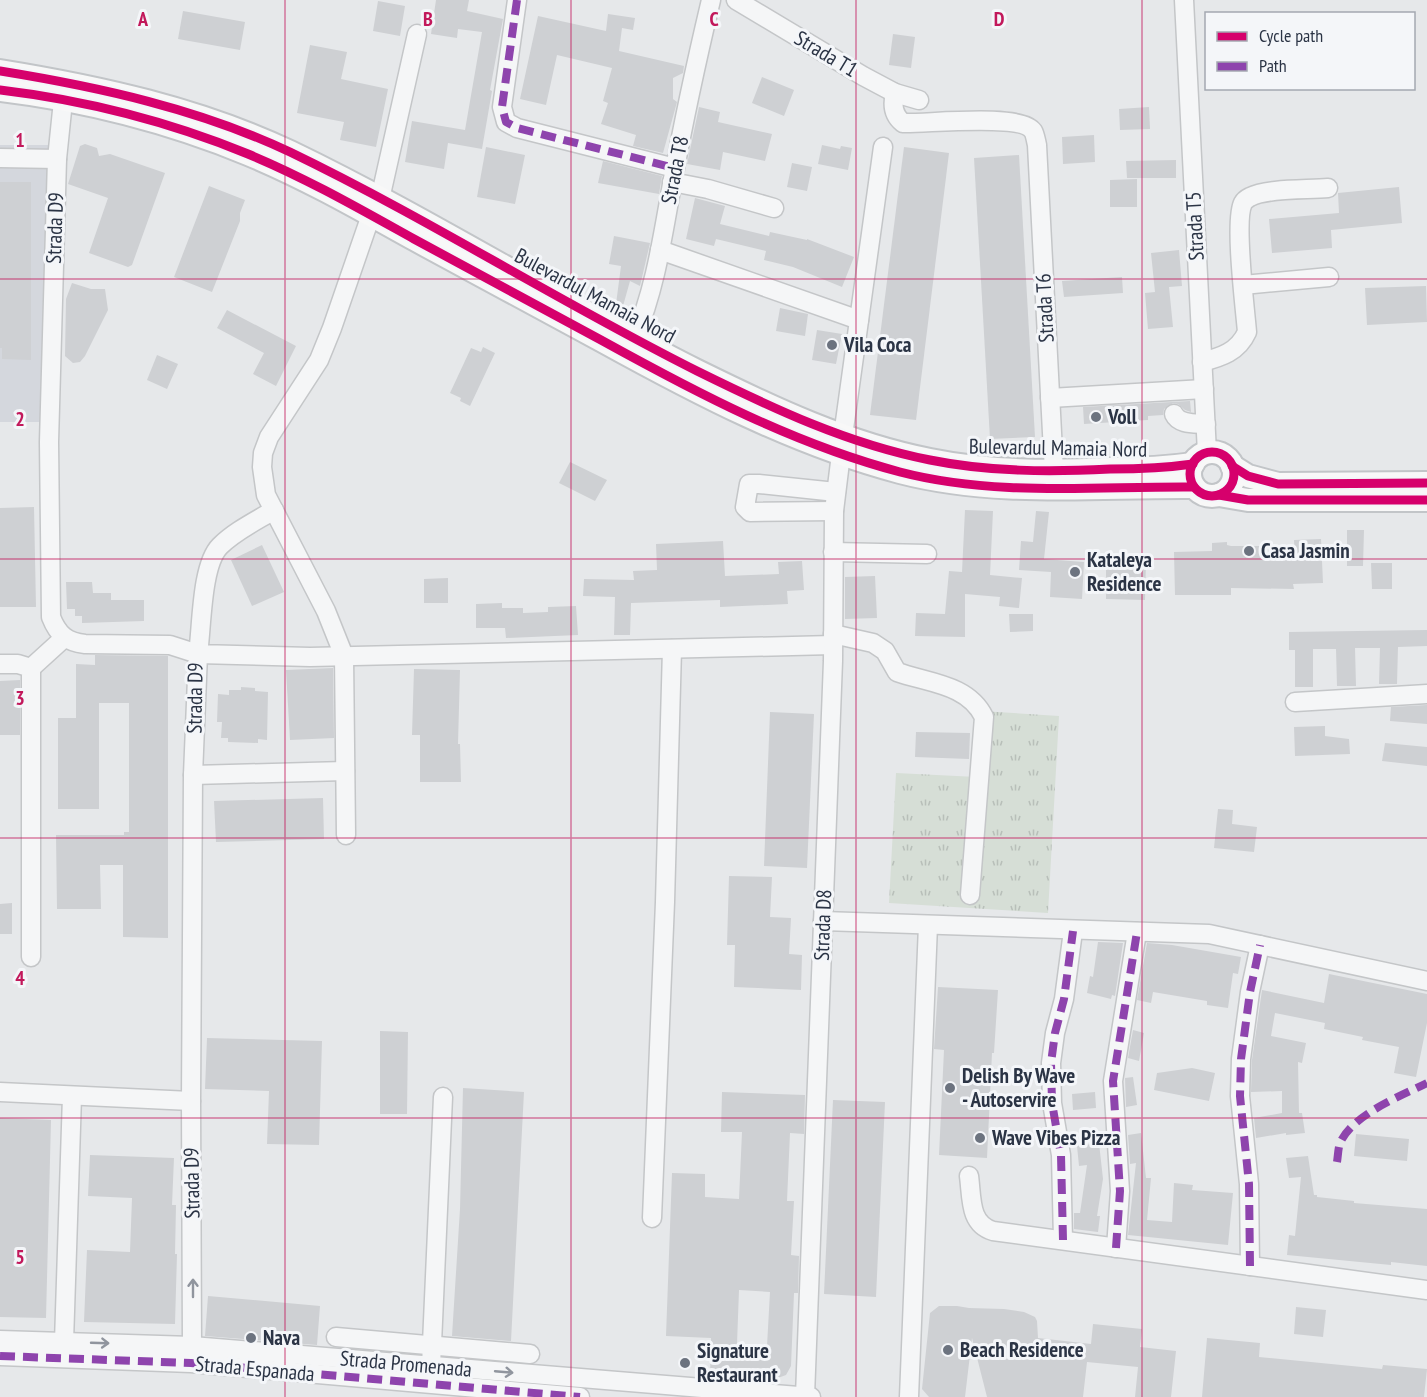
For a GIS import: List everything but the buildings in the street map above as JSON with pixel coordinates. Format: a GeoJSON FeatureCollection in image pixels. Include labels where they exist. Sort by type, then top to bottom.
{"type":"FeatureCollection","features":[{"type":"Feature","properties":{"kind":"main road","name":"Bulevardul Mamaia Nord"},"geometry":{"type":"LineString","coordinates":[[0,71],[111,92],[207,119],[290,152],[376,207],[665,375],[787,434],[930,460],[1009,470],[1163,468],[1200,458]]}},
{"type":"Feature","properties":{"kind":"main road","name":"Bulevardul Mamaia Nord"},"geometry":{"type":"LineString","coordinates":[[0,90],[127,115],[202,137],[376,207],[634,339],[812,425],[842,445],[926,478],[996,487],[1053,489],[1194,487]]}},
{"type":"Feature","properties":{"kind":"main road"},"geometry":{"type":"LineString","coordinates":[[1427,483],[1278,484],[1260,480],[1232,466],[1224,456],[1218,453],[1200,458],[1190,472],[1194,487],[1207,495],[1248,500],[1427,500]]}},
{"type":"Feature","properties":{"kind":"main road"},"geometry":{"type":"LineString","coordinates":[[1219,495],[1232,484],[1234,478],[1232,466]]}},
{"type":"Feature","properties":{"kind":"street"},"geometry":{"type":"LineString","coordinates":[[518,0],[502,107],[506,122],[517,128],[774,208]]}},
{"type":"Feature","properties":{"kind":"street","name":"Strada T8"},"geometry":{"type":"LineString","coordinates":[[634,339],[643,319],[660,250],[711,0]]}},
{"type":"Feature","properties":{"kind":"street","name":"Strada T1"},"geometry":{"type":"LineString","coordinates":[[736,0],[863,76],[895,93],[919,100]]}},
{"type":"Feature","properties":{"kind":"street","name":"Strada T5"},"geometry":{"type":"LineString","coordinates":[[1184,0],[1206,424],[1200,458]]}},
{"type":"Feature","properties":{"kind":"street"},"geometry":{"type":"LineString","coordinates":[[346,835],[344,656],[326,611],[266,495],[262,467],[263,453],[269,437],[319,360],[333,328],[376,207],[417,34]]}},
{"type":"Feature","properties":{"kind":"street","name":"Strada T6"},"geometry":{"type":"LineString","coordinates":[[895,93],[892,104],[897,119],[903,123],[999,120],[1026,126],[1033,131],[1037,145],[1054,471]]}},
{"type":"Feature","properties":{"kind":"street","name":"Strada D9"},"geometry":{"type":"LineString","coordinates":[[63,101],[57,159],[49,441],[51,617],[55,627],[64,638],[73,642],[85,645],[170,645],[198,654],[194,775],[191,1101],[192,1346]]}},
{"type":"Feature","properties":{"kind":"street","name":"Strada D8"},"geometry":{"type":"LineString","coordinates":[[808,1397],[833,640],[834,511],[883,147]]}},
{"type":"Feature","properties":{"kind":"street"},"geometry":{"type":"LineString","coordinates":[[0,158],[57,159]]}},
{"type":"Feature","properties":{"kind":"street"},"geometry":{"type":"LineString","coordinates":[[1202,362],[1222,357],[1242,343],[1246,332],[1240,239],[1244,201],[1264,192],[1328,188]]}},
{"type":"Feature","properties":{"kind":"street"},"geometry":{"type":"LineString","coordinates":[[660,250],[859,320]]}},
{"type":"Feature","properties":{"kind":"street"},"geometry":{"type":"LineString","coordinates":[[1243,285],[1329,278]]}},
{"type":"Feature","properties":{"kind":"street"},"geometry":{"type":"LineString","coordinates":[[1050,398],[1173,401],[1204,389]]}},
{"type":"Feature","properties":{"kind":"street"},"geometry":{"type":"LineString","coordinates":[[1173,401],[1176,418],[1180,421],[1206,424]]}},
{"type":"Feature","properties":{"kind":"street"},"geometry":{"type":"LineString","coordinates":[[834,511],[750,512],[745,507],[746,491],[748,484],[759,484],[836,492]]}},
{"type":"Feature","properties":{"kind":"street"},"geometry":{"type":"LineString","coordinates":[[274,510],[234,534],[218,547],[208,569],[198,654],[268,657],[344,656],[672,649],[833,640],[873,643],[885,651],[897,672],[944,685],[978,705],[984,717],[970,896]]}},
{"type":"Feature","properties":{"kind":"street"},"geometry":{"type":"LineString","coordinates":[[833,552],[927,554]]}},
{"type":"Feature","properties":{"kind":"street"},"geometry":{"type":"LineString","coordinates":[[31,957],[31,668],[64,638]]}},
{"type":"Feature","properties":{"kind":"street"},"geometry":{"type":"LineString","coordinates":[[652,1218],[665,902],[672,649]]}},
{"type":"Feature","properties":{"kind":"street"},"geometry":{"type":"LineString","coordinates":[[0,664],[18,664],[31,668]]}},
{"type":"Feature","properties":{"kind":"street"},"geometry":{"type":"LineString","coordinates":[[1295,702],[1427,694]]}},
{"type":"Feature","properties":{"kind":"street"},"geometry":{"type":"LineString","coordinates":[[194,775],[345,771]]}},
{"type":"Feature","properties":{"kind":"street"},"geometry":{"type":"LineString","coordinates":[[823,921],[1209,934],[1427,981]]}},
{"type":"Feature","properties":{"kind":"street"},"geometry":{"type":"LineString","coordinates":[[909,1397],[928,925]]}},
{"type":"Feature","properties":{"kind":"street"},"geometry":{"type":"LineString","coordinates":[[1063,1240],[1061,1155],[1052,1103],[1051,1063],[1055,1033],[1064,999],[1073,931]]}},
{"type":"Feature","properties":{"kind":"street"},"geometry":{"type":"LineString","coordinates":[[1116,1248],[1119,1191],[1113,1081],[1137,932]]}},
{"type":"Feature","properties":{"kind":"street"},"geometry":{"type":"LineString","coordinates":[[1250,1266],[1249,1184],[1240,1096],[1250,992],[1260,945]]}},
{"type":"Feature","properties":{"kind":"street"},"geometry":{"type":"LineString","coordinates":[[0,1092],[191,1101]]}},
{"type":"Feature","properties":{"kind":"street"},"geometry":{"type":"LineString","coordinates":[[64,1342],[72,1096]]}},
{"type":"Feature","properties":{"kind":"street"},"geometry":{"type":"LineString","coordinates":[[431,1366],[442,1097]]}},
{"type":"Feature","properties":{"kind":"street"},"geometry":{"type":"LineString","coordinates":[[969,1176],[974,1216],[985,1229],[1427,1290]]}},
{"type":"Feature","properties":{"kind":"street"},"geometry":{"type":"LineString","coordinates":[[336,1337],[530,1354]]}},
{"type":"Feature","properties":{"kind":"street","name":"Strada Promenada"},"geometry":{"type":"LineString","coordinates":[[0,1340],[192,1346],[808,1397]]}},
{"type":"Feature","properties":{"kind":"street","name":"Strada Espanada"},"geometry":{"type":"LineString","coordinates":[[0,1356],[191,1363],[580,1397]]}},
{"type":"Feature","properties":{"kind":"shaded area"},"geometry":{"type":"Polygon","coordinates":[[[0,145],[50,145],[47,422],[0,422],[0,145]]]}},
{"type":"Feature","properties":{"kind":"green space"},"geometry":{"type":"Polygon","coordinates":[[[981,711],[1059,716],[1048,913],[889,903],[896,773],[977,777],[981,711]]]}},
{"type":"Feature","properties":{"kind":"marked path"},"geometry":{"type":"LineString","coordinates":[[517,0],[502,107],[506,122],[517,128],[675,168]]}},
{"type":"Feature","properties":{"kind":"marked path"},"geometry":{"type":"LineString","coordinates":[[1063,1240],[1061,1155],[1052,1103],[1051,1063],[1055,1033],[1064,999],[1073,931]]}},
{"type":"Feature","properties":{"kind":"marked path"},"geometry":{"type":"LineString","coordinates":[[1116,1248],[1120,1191],[1113,1081],[1137,932]]}},
{"type":"Feature","properties":{"kind":"marked path"},"geometry":{"type":"LineString","coordinates":[[1250,1266],[1249,1184],[1240,1096],[1241,1059],[1250,992],[1260,945]]}},
{"type":"Feature","properties":{"kind":"marked path"},"geometry":{"type":"LineString","coordinates":[[1337,1162],[1340,1143],[1355,1123],[1391,1100],[1427,1083]]}},
{"type":"Feature","properties":{"kind":"marked path"},"geometry":{"type":"LineString","coordinates":[[0,1356],[191,1363],[580,1397]]}},
{"type":"Feature","properties":{"kind":"cycle path"},"geometry":{"type":"LineString","coordinates":[[0,71],[74,84],[148,101],[220,123],[290,152],[393,205],[697,371],[782,411],[870,445],[930,460],[997,469],[1065,471],[1193,464]]}},
{"type":"Feature","properties":{"kind":"cycle path"},"geometry":{"type":"LineString","coordinates":[[0,90],[95,106],[157,122],[248,154],[332,194],[710,398],[784,432],[861,460],[900,472],[973,485],[1046,488],[1194,487]]}},
{"type":"Feature","properties":{"kind":"cycle path"},"geometry":{"type":"LineString","coordinates":[[1212,452],[1227,459],[1234,474],[1227,489],[1212,496],[1197,489],[1190,474],[1197,459],[1212,452]]}},
{"type":"Feature","properties":{"kind":"cycle path"},"geometry":{"type":"LineString","coordinates":[[1232,466],[1248,476],[1278,484],[1427,483]]}},
{"type":"Feature","properties":{"kind":"cycle path"},"geometry":{"type":"LineString","coordinates":[[1219,495],[1248,500],[1427,500]]}},
{"type":"Feature","properties":{"kind":"place","name":"Vila Coca"},"geometry":{"type":"Point","coordinates":[832,345]}},
{"type":"Feature","properties":{"kind":"place","name":"Voll"},"geometry":{"type":"Point","coordinates":[1096,417]}},
{"type":"Feature","properties":{"kind":"place","name":"Casa Jasmin"},"geometry":{"type":"Point","coordinates":[1249,551]}},
{"type":"Feature","properties":{"kind":"place","name":"Kataleya Residence"},"geometry":{"type":"Point","coordinates":[1075,572]}},
{"type":"Feature","properties":{"kind":"place","name":"Delish By Wave - Autoservire"},"geometry":{"type":"Point","coordinates":[950,1088]}},
{"type":"Feature","properties":{"kind":"place","name":"Wave Vibes Pizza"},"geometry":{"type":"Point","coordinates":[980,1138]}},
{"type":"Feature","properties":{"kind":"place","name":"Nava"},"geometry":{"type":"Point","coordinates":[251,1338]}},
{"type":"Feature","properties":{"kind":"place","name":"Beach Residence"},"geometry":{"type":"Point","coordinates":[948,1350]}},
{"type":"Feature","properties":{"kind":"place","name":"Signature Restaurant"},"geometry":{"type":"Point","coordinates":[685,1363]}}]}
